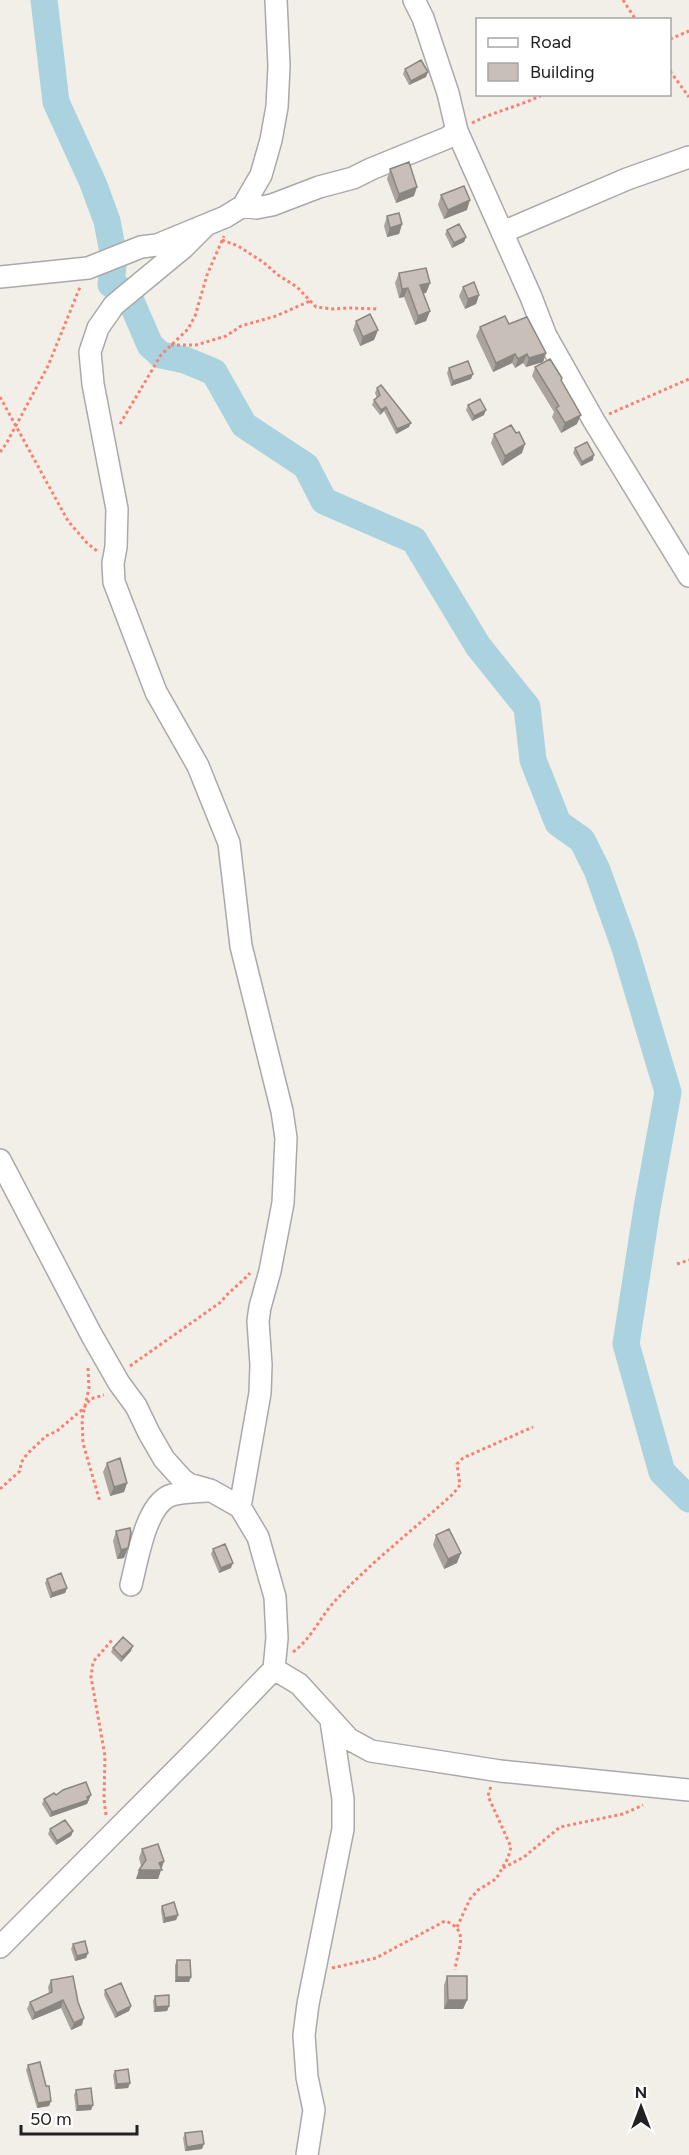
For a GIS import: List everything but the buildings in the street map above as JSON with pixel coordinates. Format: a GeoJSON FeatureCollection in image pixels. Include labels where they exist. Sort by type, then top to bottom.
{"type":"FeatureCollection","features":[{"type":"Feature","properties":{"kind":"street"},"geometry":{"type":"LineString","coordinates":[[0,277],[88,268],[141,247],[157,245],[205,226],[243,206],[261,175],[277,107],[279,66],[276,0]]}},
{"type":"Feature","properties":{"kind":"street"},"geometry":{"type":"LineString","coordinates":[[414,0],[423,18],[448,93],[457,131],[503,232],[546,336],[594,421],[689,576]]}},
{"type":"Feature","properties":{"kind":"street"},"geometry":{"type":"LineString","coordinates":[[243,206],[256,208],[272,205],[319,187],[353,178],[447,138],[457,131]]}},
{"type":"Feature","properties":{"kind":"street"},"geometry":{"type":"LineString","coordinates":[[503,232],[627,179],[689,157]]}},
{"type":"Feature","properties":{"kind":"street"},"geometry":{"type":"LineString","coordinates":[[205,226],[183,248],[114,306],[98,328],[90,352],[93,384],[117,509],[114,582],[156,692],[198,766],[229,843],[240,946],[286,1138],[283,1203],[258,1321],[260,1393],[240,1506]]}},
{"type":"Feature","properties":{"kind":"street"},"geometry":{"type":"LineString","coordinates":[[0,1160],[91,1334],[119,1383],[136,1406],[164,1459],[183,1480],[210,1490],[240,1506],[258,1537],[275,1597],[277,1638],[274,1669],[0,1947]]}},
{"type":"Feature","properties":{"kind":"street"},"geometry":{"type":"LineString","coordinates":[[131,1585],[145,1526],[158,1507],[168,1497],[210,1490]]}},
{"type":"Feature","properties":{"kind":"street"},"geometry":{"type":"LineString","coordinates":[[274,1669],[299,1684],[330,1721],[349,1739],[371,1751],[500,1771],[689,1790]]}},
{"type":"Feature","properties":{"kind":"street"},"geometry":{"type":"LineString","coordinates":[[307,2155],[314,2110],[307,2077],[304,2035],[343,1829],[343,1799],[330,1721]]}},
{"type":"Feature","properties":{"kind":"path"},"geometry":{"type":"LineString","coordinates":[[623,0],[635,18]]}},
{"type":"Feature","properties":{"kind":"path"},"geometry":{"type":"LineString","coordinates":[[671,38],[689,31]]}},
{"type":"Feature","properties":{"kind":"path"},"geometry":{"type":"LineString","coordinates":[[671,74],[689,97]]}},
{"type":"Feature","properties":{"kind":"path"},"geometry":{"type":"LineString","coordinates":[[457,131],[486,116],[522,105],[540,96]]}},
{"type":"Feature","properties":{"kind":"path"},"geometry":{"type":"LineString","coordinates":[[106,446],[130,409],[150,370],[161,355],[188,330],[195,316],[207,275],[227,231]]}},
{"type":"Feature","properties":{"kind":"path"},"geometry":{"type":"LineString","coordinates":[[222,240],[237,246],[263,262],[297,287],[316,306],[333,309],[379,309]]}},
{"type":"Feature","properties":{"kind":"path"},"geometry":{"type":"LineString","coordinates":[[0,452],[48,366],[88,268]]}},
{"type":"Feature","properties":{"kind":"path"},"geometry":{"type":"LineString","coordinates":[[171,345],[196,345],[226,336],[241,326],[276,316],[310,301]]}},
{"type":"Feature","properties":{"kind":"path"},"geometry":{"type":"LineString","coordinates":[[594,421],[689,379]]}},
{"type":"Feature","properties":{"kind":"path"},"geometry":{"type":"LineString","coordinates":[[0,397],[68,521],[87,543],[113,563]]}},
{"type":"Feature","properties":{"kind":"path"},"geometry":{"type":"LineString","coordinates":[[677,1264],[689,1260]]}},
{"type":"Feature","properties":{"kind":"path"},"geometry":{"type":"LineString","coordinates":[[0,1489],[20,1471],[21,1462],[46,1436],[57,1431],[90,1400],[110,1393],[135,1362],[221,1302],[252,1271]]}},
{"type":"Feature","properties":{"kind":"path"},"geometry":{"type":"LineString","coordinates":[[91,1334],[88,1338],[87,1349],[89,1388],[82,1419],[83,1443],[100,1502]]}},
{"type":"Feature","properties":{"kind":"path"},"geometry":{"type":"LineString","coordinates":[[274,1669],[306,1643],[315,1625],[362,1574],[453,1494],[460,1485],[457,1464],[463,1458],[534,1427]]}},
{"type":"Feature","properties":{"kind":"path"},"geometry":{"type":"LineString","coordinates":[[109,1838],[104,1800],[105,1756],[91,1677],[93,1662],[112,1640]]}},
{"type":"Feature","properties":{"kind":"path"},"geometry":{"type":"LineString","coordinates":[[455,1970],[460,1948],[458,1928],[470,1899],[478,1890],[496,1879],[511,1847],[488,1796],[492,1782],[500,1771]]}},
{"type":"Feature","properties":{"kind":"path"},"geometry":{"type":"LineString","coordinates":[[503,1868],[524,1857],[560,1827],[623,1814],[640,1805],[648,1804]]}},
{"type":"Feature","properties":{"kind":"path"},"geometry":{"type":"LineString","coordinates":[[315,1971],[376,1958],[445,1921],[458,1928]]}},
{"type":"Feature","properties":{"kind":"waterway"},"geometry":{"type":"LineString","coordinates":[[44,0],[56,102],[93,183],[107,221],[114,258],[111,284],[128,294],[150,345],[161,355],[185,360],[214,372],[244,425],[306,466],[324,501],[414,540],[478,646],[527,707],[533,760],[558,823],[582,840],[597,870],[624,945],[668,1092],[626,1344],[662,1472],[689,1499]]}}]}
